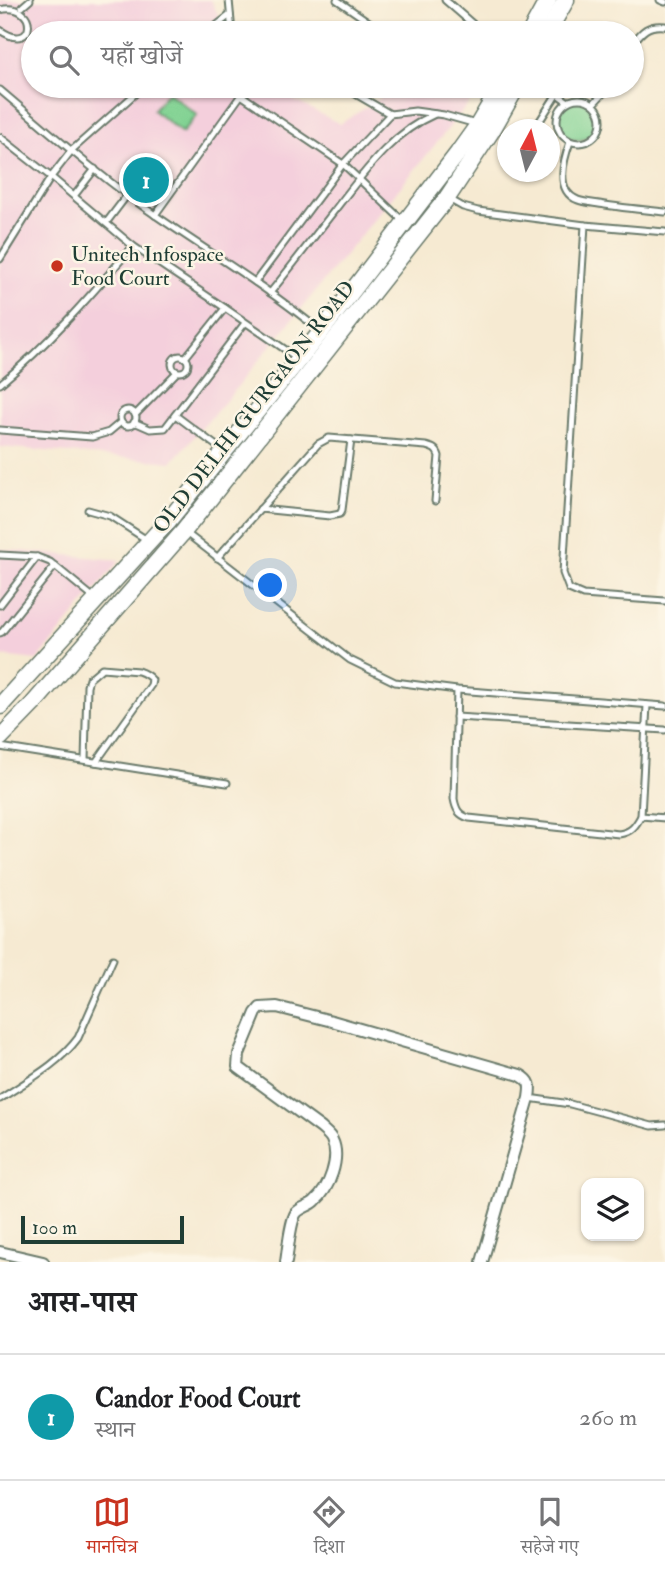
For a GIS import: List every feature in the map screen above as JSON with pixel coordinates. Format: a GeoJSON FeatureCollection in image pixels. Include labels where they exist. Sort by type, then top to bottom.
{"type":"FeatureCollection","features":[{"type":"Feature","properties":{"kind":"main road"},"geometry":{"type":"LineString","coordinates":[[537,21],[548,0]]}},
{"type":"Feature","properties":{"kind":"main road"},"geometry":{"type":"LineString","coordinates":[[554,21],[566,0]]}},
{"type":"Feature","properties":{"kind":"main road","name":"OLD DELHI GURGAON ROAD"},"geometry":{"type":"LineString","coordinates":[[0,738],[184,531],[447,198],[478,125],[494,98]]}},
{"type":"Feature","properties":{"kind":"main road","name":"OLD DELHI GURGAON ROAD"},"geometry":{"type":"LineString","coordinates":[[0,705],[169,520],[321,332],[405,222],[492,130],[510,98]]}},
{"type":"Feature","properties":{"kind":"street"},"geometry":{"type":"LineString","coordinates":[[286,1262],[295,1215],[317,1200],[331,1179],[334,1146],[321,1128],[238,1067],[239,1054],[260,1008],[277,1007],[332,1021],[528,1079],[531,1086],[529,1098],[482,1262]]}},
{"type":"Feature","properties":{"kind":"street"},"geometry":{"type":"LineString","coordinates":[[0,1252],[43,1262]]}},
{"type":"Feature","properties":{"kind":"lane"},"geometry":{"type":"LineString","coordinates":[[22,7],[30,0]]}},
{"type":"Feature","properties":{"kind":"lane"},"geometry":{"type":"LineString","coordinates":[[229,0],[231,21]]}},
{"type":"Feature","properties":{"kind":"lane"},"geometry":{"type":"LineString","coordinates":[[337,0],[368,21]]}},
{"type":"Feature","properties":{"kind":"lane"},"geometry":{"type":"LineString","coordinates":[[445,0],[466,21]]}},
{"type":"Feature","properties":{"kind":"lane"},"geometry":{"type":"LineString","coordinates":[[660,0],[665,2]]}},
{"type":"Feature","properties":{"kind":"lane"},"geometry":{"type":"LineString","coordinates":[[0,10],[16,4],[28,12],[29,21]]}},
{"type":"Feature","properties":{"kind":"lane"},"geometry":{"type":"LineString","coordinates":[[222,21],[230,15]]}},
{"type":"Feature","properties":{"kind":"lane"},"geometry":{"type":"LineString","coordinates":[[644,29],[656,25],[665,26]]}},
{"type":"Feature","properties":{"kind":"lane"},"geometry":{"type":"LineString","coordinates":[[0,30],[12,36],[21,33]]}},
{"type":"Feature","properties":{"kind":"lane"},"geometry":{"type":"LineString","coordinates":[[0,90],[155,215],[255,282],[321,332]]}},
{"type":"Feature","properties":{"kind":"lane"},"geometry":{"type":"LineString","coordinates":[[0,259],[51,177],[72,150],[130,98]]}},
{"type":"Feature","properties":{"kind":"lane"},"geometry":{"type":"LineString","coordinates":[[155,215],[238,98]]}},
{"type":"Feature","properties":{"kind":"lane"},"geometry":{"type":"LineString","coordinates":[[247,98],[343,164],[405,222]]}},
{"type":"Feature","properties":{"kind":"lane"},"geometry":{"type":"LineString","coordinates":[[362,98],[390,114],[415,111],[444,115],[478,125]]}},
{"type":"Feature","properties":{"kind":"lane"},"geometry":{"type":"LineString","coordinates":[[541,119],[554,98]]}},
{"type":"Feature","properties":{"kind":"lane"},"geometry":{"type":"LineString","coordinates":[[563,98],[567,102]]}},
{"type":"Feature","properties":{"kind":"lane"},"geometry":{"type":"LineString","coordinates":[[593,104],[599,98]]}},
{"type":"Feature","properties":{"kind":"lane"},"geometry":{"type":"LineString","coordinates":[[585,99],[598,109],[601,118],[596,136],[579,143],[570,142],[563,137],[556,122],[557,114],[567,102],[585,99]]}},
{"type":"Feature","properties":{"kind":"lane"},"geometry":{"type":"LineString","coordinates":[[255,282],[343,164],[390,114]]}},
{"type":"Feature","properties":{"kind":"lane"},"geometry":{"type":"LineString","coordinates":[[270,293],[385,149],[416,123],[435,114]]}},
{"type":"Feature","properties":{"kind":"lane"},"geometry":{"type":"LineString","coordinates":[[0,137],[133,246],[299,359]]}},
{"type":"Feature","properties":{"kind":"lane"},"geometry":{"type":"LineString","coordinates":[[570,142],[564,159],[563,180],[566,189],[577,200],[627,209],[665,212]]}},
{"type":"Feature","properties":{"kind":"lane"},"geometry":{"type":"LineString","coordinates":[[74,196],[95,169]]}},
{"type":"Feature","properties":{"kind":"lane"},"geometry":{"type":"LineString","coordinates":[[106,223],[128,194]]}},
{"type":"Feature","properties":{"kind":"lane"},"geometry":{"type":"LineString","coordinates":[[447,198],[469,209],[585,225],[665,232]]}},
{"type":"Feature","properties":{"kind":"lane"},"geometry":{"type":"LineString","coordinates":[[585,225],[564,573],[569,589],[583,595],[665,601]]}},
{"type":"Feature","properties":{"kind":"lane"},"geometry":{"type":"LineString","coordinates":[[0,383],[70,319],[133,246]]}},
{"type":"Feature","properties":{"kind":"lane"},"geometry":{"type":"LineString","coordinates":[[185,358],[225,308]]}},
{"type":"Feature","properties":{"kind":"lane"},"geometry":{"type":"LineString","coordinates":[[134,422],[150,429],[165,428],[245,323]]}},
{"type":"Feature","properties":{"kind":"lane"},"geometry":{"type":"LineString","coordinates":[[177,372],[173,368],[173,362],[177,357],[185,358]]}},
{"type":"Feature","properties":{"kind":"lane"},"geometry":{"type":"LineString","coordinates":[[135,415],[124,410],[119,417],[121,422],[128,426],[134,422],[135,415],[177,372],[183,372],[187,367],[185,358]]}},
{"type":"Feature","properties":{"kind":"lane"},"geometry":{"type":"LineString","coordinates":[[174,415],[224,452]]}},
{"type":"Feature","properties":{"kind":"lane"},"geometry":{"type":"LineString","coordinates":[[0,430],[92,437],[109,432],[121,422]]}},
{"type":"Feature","properties":{"kind":"lane"},"geometry":{"type":"LineString","coordinates":[[217,558],[318,443],[329,438],[426,446],[437,451],[439,456],[435,501]]}},
{"type":"Feature","properties":{"kind":"lane"},"geometry":{"type":"LineString","coordinates":[[260,509],[330,516],[340,514],[351,440]]}},
{"type":"Feature","properties":{"kind":"lane"},"geometry":{"type":"LineString","coordinates":[[88,510],[110,516],[149,542]]}},
{"type":"Feature","properties":{"kind":"lane"},"geometry":{"type":"LineString","coordinates":[[184,531],[350,660],[395,681],[457,690],[665,706]]}},
{"type":"Feature","properties":{"kind":"lane"},"geometry":{"type":"LineString","coordinates":[[0,555],[37,557],[55,566],[96,600]]}},
{"type":"Feature","properties":{"kind":"lane"},"geometry":{"type":"LineString","coordinates":[[0,605],[37,557]]}},
{"type":"Feature","properties":{"kind":"lane"},"geometry":{"type":"LineString","coordinates":[[0,632],[55,566]]}},
{"type":"Feature","properties":{"kind":"lane"},"geometry":{"type":"LineString","coordinates":[[85,760],[89,679],[102,668],[144,673],[152,681],[151,685],[96,762]]}},
{"type":"Feature","properties":{"kind":"lane"},"geometry":{"type":"LineString","coordinates":[[457,690],[454,799],[461,815],[619,834],[635,827],[641,816],[647,705]]}},
{"type":"Feature","properties":{"kind":"lane"},"geometry":{"type":"LineString","coordinates":[[456,717],[665,730]]}},
{"type":"Feature","properties":{"kind":"lane"},"geometry":{"type":"LineString","coordinates":[[0,747],[227,783]]}},
{"type":"Feature","properties":{"kind":"lane"},"geometry":{"type":"LineString","coordinates":[[641,816],[665,818]]}},
{"type":"Feature","properties":{"kind":"lane"},"geometry":{"type":"LineString","coordinates":[[0,1099],[60,1058],[73,1045],[113,959]]}},
{"type":"Feature","properties":{"kind":"lane"},"geometry":{"type":"LineString","coordinates":[[529,1098],[570,1104],[652,1126],[665,1125]]}},
{"type":"Feature","properties":{"kind":"shaded area"},"geometry":{"type":"Polygon","coordinates":[[[0,0],[211,0],[221,21],[21,21],[21,98],[290,98],[340,124],[380,98],[473,98],[224,403],[172,462],[0,447],[0,0]]]}},
{"type":"Feature","properties":{"kind":"shaded area"},"geometry":{"type":"Polygon","coordinates":[[[0,549],[120,560],[37,660],[0,656],[0,549]]]}},
{"type":"Feature","properties":{"kind":"green space"},"geometry":{"type":"Polygon","coordinates":[[[163,98],[176,98],[197,115],[182,133],[153,110],[163,98]]]}},
{"type":"Feature","properties":{"kind":"green space"},"geometry":{"type":"Polygon","coordinates":[[[570,101],[586,101],[597,112],[597,128],[586,139],[570,139],[560,129],[559,112],[570,101]]]}},
{"type":"Feature","properties":{"kind":"place","name":"Candor Food Court"},"geometry":{"type":"Point","coordinates":[146,180]}},
{"type":"Feature","properties":{"kind":"place","name":"Unitech Infospace Food Court"},"geometry":{"type":"Point","coordinates":[57,266]}}]}
